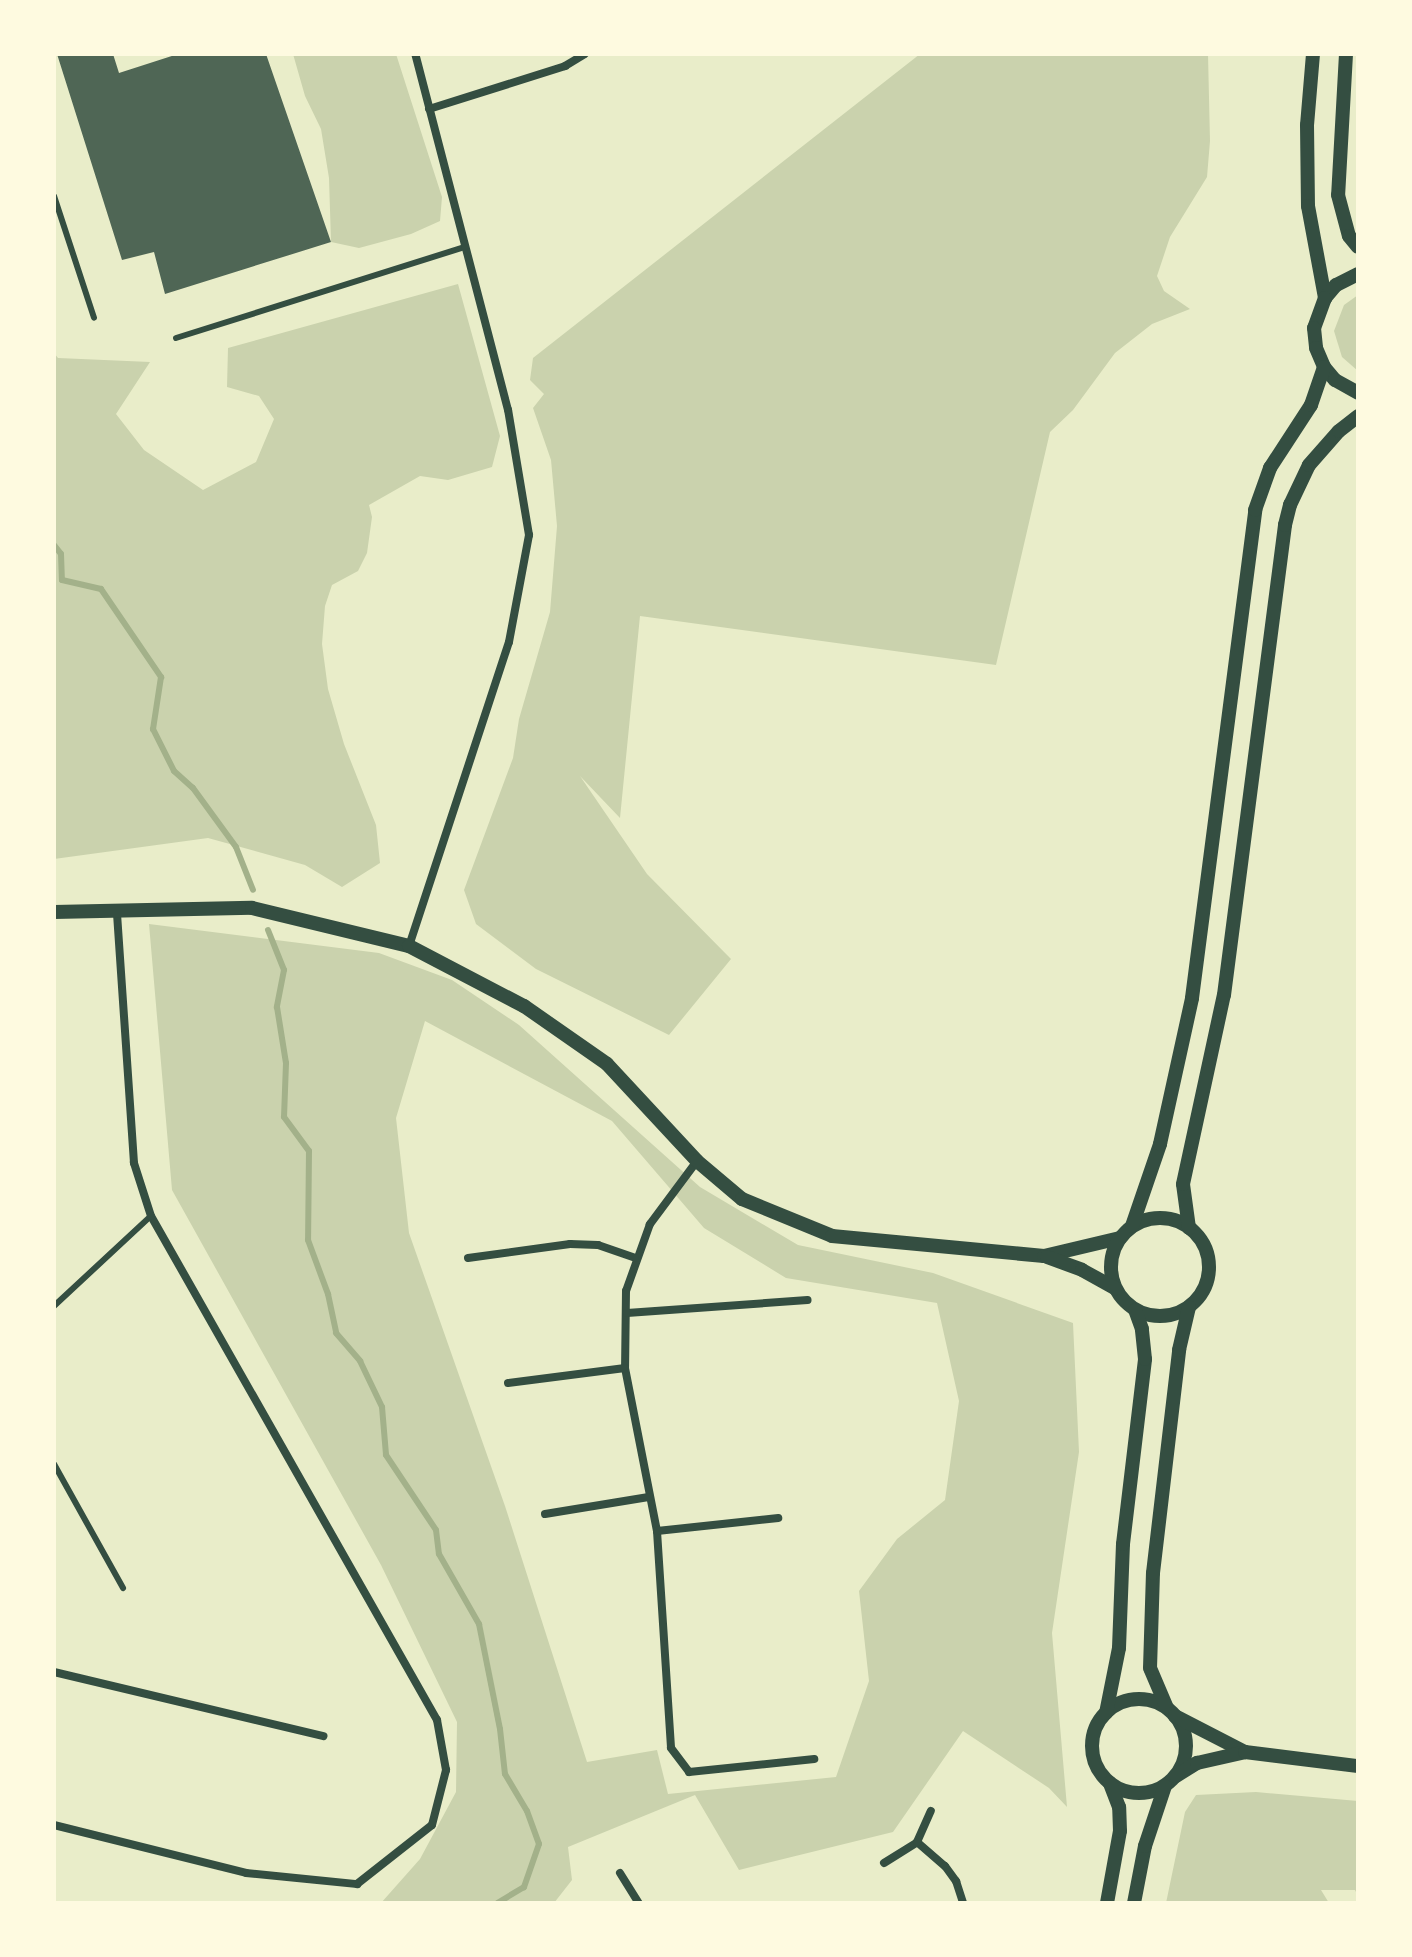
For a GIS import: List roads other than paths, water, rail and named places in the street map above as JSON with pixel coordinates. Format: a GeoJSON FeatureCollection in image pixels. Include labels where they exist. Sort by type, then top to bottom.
{"type":"FeatureCollection","features":[{"type":"Feature","properties":{"kind":"street"},"geometry":{"type":"LineString","coordinates":[[409,946],[509,642],[529,535],[508,410],[415,54]]}},
{"type":"Feature","properties":{"kind":"street"},"geometry":{"type":"LineString","coordinates":[[429,109],[565,66],[585,54]]}},
{"type":"Feature","properties":{"kind":"street"},"geometry":{"type":"LineString","coordinates":[[1313,54],[1307,125],[1308,206],[1325,298]]}},
{"type":"Feature","properties":{"kind":"street"},"geometry":{"type":"LineString","coordinates":[[1346,54],[1338,195],[1349,236],[1358,247]]}},
{"type":"Feature","properties":{"kind":"street"},"geometry":{"type":"LineString","coordinates":[[1358,274],[1336,285],[1325,298],[1314,328],[1316,348],[1324,367],[1335,380],[1358,393]]}},
{"type":"Feature","properties":{"kind":"street"},"geometry":{"type":"LineString","coordinates":[[1115,1288],[1111,1263],[1120,1238],[1132,1226],[1160,1144],[1192,998],[1255,510],[1270,468],[1311,405],[1324,367]]}},
{"type":"Feature","properties":{"kind":"street"},"geometry":{"type":"LineString","coordinates":[[1189,1228],[1183,1184],[1224,995],[1285,525],[1290,505],[1309,465],[1339,431],[1358,416]]}},
{"type":"Feature","properties":{"kind":"street"},"geometry":{"type":"LineString","coordinates":[[54,912],[252,908],[409,946],[524,1006],[607,1064],[697,1161],[742,1199],[832,1236],[1044,1256],[1082,1270],[1115,1288],[1135,1310],[1142,1329],[1145,1359],[1123,1544],[1119,1648],[1106,1713],[1097,1726],[1093,1757],[1110,1783],[1119,1807],[1120,1831],[1107,1903]]}},
{"type":"Feature","properties":{"kind":"street"},"geometry":{"type":"LineString","coordinates":[[54,1825],[246,1873],[357,1884],[432,1825],[446,1770],[437,1720],[151,1216],[134,1163],[117,911]]}},
{"type":"Feature","properties":{"kind":"street"},"geometry":{"type":"LineString","coordinates":[[697,1161],[650,1224],[635,1258],[626,1291],[625,1368],[657,1531],[671,1748],[689,1772],[814,1759]]}},
{"type":"Feature","properties":{"kind":"street"},"geometry":{"type":"LineString","coordinates":[[1132,1226],[1161,1218],[1189,1228],[1199,1237],[1209,1261],[1206,1287],[1189,1307],[1179,1350],[1153,1573],[1150,1668],[1171,1712],[1182,1727],[1186,1751],[1170,1781],[1145,1846],[1134,1903]]}},
{"type":"Feature","properties":{"kind":"street"},"geometry":{"type":"LineString","coordinates":[[1044,1256],[1120,1238]]}},
{"type":"Feature","properties":{"kind":"street"},"geometry":{"type":"LineString","coordinates":[[468,1258],[570,1244],[598,1245],[635,1258]]}},
{"type":"Feature","properties":{"kind":"street"},"geometry":{"type":"LineString","coordinates":[[627,1313],[808,1300]]}},
{"type":"Feature","properties":{"kind":"street"},"geometry":{"type":"LineString","coordinates":[[1135,1310],[1162,1317],[1189,1307]]}},
{"type":"Feature","properties":{"kind":"street"},"geometry":{"type":"LineString","coordinates":[[508,1383],[625,1368]]}},
{"type":"Feature","properties":{"kind":"street"},"geometry":{"type":"LineString","coordinates":[[545,1514],[649,1497]]}},
{"type":"Feature","properties":{"kind":"street"},"geometry":{"type":"LineString","coordinates":[[657,1531],[778,1518]]}},
{"type":"Feature","properties":{"kind":"street"},"geometry":{"type":"LineString","coordinates":[[54,1672],[323,1736]]}},
{"type":"Feature","properties":{"kind":"street"},"geometry":{"type":"LineString","coordinates":[[1106,1713],[1133,1700],[1149,1700],[1245,1752]]}},
{"type":"Feature","properties":{"kind":"street"},"geometry":{"type":"LineString","coordinates":[[1110,1783],[1137,1793],[1170,1781],[1197,1763],[1245,1752],[1358,1766]]}},
{"type":"Feature","properties":{"kind":"street"},"geometry":{"type":"LineString","coordinates":[[884,1863],[917,1842],[931,1811]]}},
{"type":"Feature","properties":{"kind":"street"},"geometry":{"type":"LineString","coordinates":[[917,1842],[945,1866],[956,1881],[963,1903]]}},
{"type":"Feature","properties":{"kind":"street"},"geometry":{"type":"LineString","coordinates":[[620,1873],[639,1903]]}},
{"type":"Feature","properties":{"kind":"lane"},"geometry":{"type":"LineString","coordinates":[[54,196],[94,318]]}},
{"type":"Feature","properties":{"kind":"lane"},"geometry":{"type":"LineString","coordinates":[[176,338],[465,247]]}},
{"type":"Feature","properties":{"kind":"lane"},"geometry":{"type":"LineString","coordinates":[[54,1306],[151,1216]]}},
{"type":"Feature","properties":{"kind":"lane"},"geometry":{"type":"LineString","coordinates":[[54,1464],[123,1588]]}},
{"type":"Feature","properties":{"kind":"waterway"},"geometry":{"type":"LineString","coordinates":[[54,545],[61,554],[62,580],[101,589],[161,677],[153,729],[174,771],[193,788],[236,847],[253,890]]}},
{"type":"Feature","properties":{"kind":"waterway"},"geometry":{"type":"LineString","coordinates":[[268,930],[284,970],[277,1007],[286,1063],[284,1117],[309,1151],[308,1240],[328,1294],[336,1333],[360,1361],[382,1407],[386,1455],[436,1530],[439,1554],[479,1624],[500,1729],[505,1774],[527,1811],[539,1844],[524,1887],[497,1903]]}}]}
